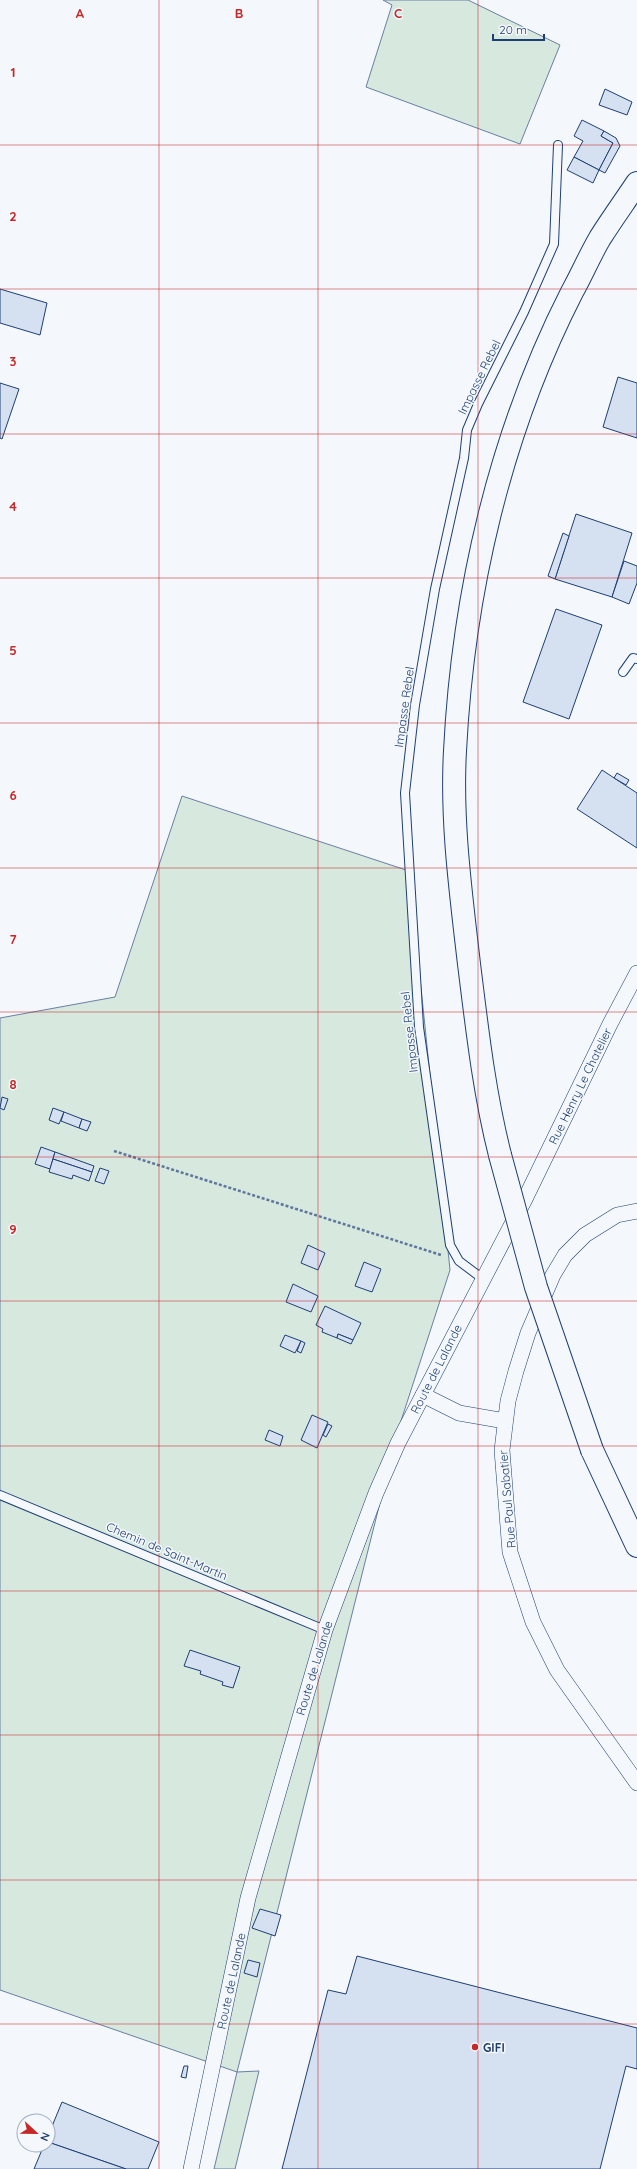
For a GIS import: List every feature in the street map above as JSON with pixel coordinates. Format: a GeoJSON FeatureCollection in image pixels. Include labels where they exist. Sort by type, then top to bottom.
{"type":"FeatureCollection","features":[{"type":"Feature","properties":{"kind":"main road"},"geometry":{"type":"LineString","coordinates":[[637,183],[600,239],[558,320],[527,395],[507,450],[472,590],[455,752],[457,862],[479,1049],[490,1116],[536,1288],[592,1450],[637,1546]]}},
{"type":"Feature","properties":{"kind":"street","name":"Rue Henry Le Chatelier"},"geometry":{"type":"LineString","coordinates":[[525,1199],[610,1024],[637,973]]}},
{"type":"Feature","properties":{"kind":"street","name":"Route de Lalande"},"geometry":{"type":"LineString","coordinates":[[191,2169],[248,1898],[325,1630],[376,1493],[398,1443],[525,1199]]}},
{"type":"Feature","properties":{"kind":"street","name":"Rue Paul Sabatier"},"geometry":{"type":"LineString","coordinates":[[637,1211],[617,1215],[585,1235],[565,1254],[553,1275],[528,1333],[516,1371],[505,1421],[502,1450],[510,1552],[533,1622],[557,1670],[637,1783]]}},
{"type":"Feature","properties":{"kind":"street"},"geometry":{"type":"LineString","coordinates":[[423,1395],[459,1413],[505,1421]]}},
{"type":"Feature","properties":{"kind":"lane","name":"Impasse Rebel"},"geometry":{"type":"LineString","coordinates":[[483,1279],[459,1261],[450,1245],[419,1027],[405,793],[415,706],[428,628],[435,589],[464,458],[467,430],[478,404],[524,312],[554,244],[558,144]]}},
{"type":"Feature","properties":{"kind":"lane"},"geometry":{"type":"LineString","coordinates":[[623,672],[633,658],[637,659]]}},
{"type":"Feature","properties":{"kind":"lane","name":"Chemin de Saint-Martin"},"geometry":{"type":"LineString","coordinates":[[0,1495],[325,1630]]}},
{"type":"Feature","properties":{"kind":"path"},"geometry":{"type":"LineString","coordinates":[[114,1151],[459,1261]]}},
{"type":"Feature","properties":{"kind":"shaded area"},"geometry":{"type":"Polygon","coordinates":[[[383,0],[468,0],[560,45],[520,144],[366,87],[392,5],[383,0]]]}},
{"type":"Feature","properties":{"kind":"shaded area"},"geometry":{"type":"Polygon","coordinates":[[[182,796],[409,871],[450,1270],[399,1427],[237,2072],[0,1990],[0,1018],[115,997],[182,796]]]}},
{"type":"Feature","properties":{"kind":"shaded area"},"geometry":{"type":"Polygon","coordinates":[[[259,2071],[235,2169],[214,2169],[237,2072],[259,2071]]]}},
{"type":"Feature","properties":{"kind":"building"},"geometry":{"type":"Polygon","coordinates":[[[605,89],[632,102],[627,115],[599,105],[605,89]]]}},
{"type":"Feature","properties":{"kind":"building"},"geometry":{"type":"Polygon","coordinates":[[[582,120],[604,131],[601,136],[613,143],[599,170],[574,157],[583,141],[574,136],[582,120]]]}},
{"type":"Feature","properties":{"kind":"building"},"geometry":{"type":"Polygon","coordinates":[[[604,131],[616,138],[620,146],[605,173],[599,170],[613,143],[601,136],[604,131]]]}},
{"type":"Feature","properties":{"kind":"building"},"geometry":{"type":"Polygon","coordinates":[[[574,157],[599,170],[593,183],[567,170],[574,157]]]}},
{"type":"Feature","properties":{"kind":"building"},"geometry":{"type":"Polygon","coordinates":[[[0,289],[47,303],[40,335],[0,323],[0,289]]]}},
{"type":"Feature","properties":{"kind":"building"},"geometry":{"type":"Polygon","coordinates":[[[618,377],[637,383],[637,438],[603,427],[618,377]]]}},
{"type":"Feature","properties":{"kind":"building"},"geometry":{"type":"Polygon","coordinates":[[[0,383],[19,389],[2,439],[0,438],[0,383]]]}},
{"type":"Feature","properties":{"kind":"building"},"geometry":{"type":"Polygon","coordinates":[[[576,514],[632,533],[612,597],[555,579],[576,514]]]}},
{"type":"Feature","properties":{"kind":"building"},"geometry":{"type":"Polygon","coordinates":[[[563,533],[569,536],[555,579],[548,576],[563,533]]]}},
{"type":"Feature","properties":{"kind":"building"},"geometry":{"type":"Polygon","coordinates":[[[624,561],[637,566],[637,583],[629,604],[612,597],[624,561]]]}},
{"type":"Feature","properties":{"kind":"building"},"geometry":{"type":"Polygon","coordinates":[[[556,609],[602,625],[569,719],[523,702],[556,609]]]}},
{"type":"Feature","properties":{"kind":"building"},"geometry":{"type":"Polygon","coordinates":[[[602,770],[637,793],[637,848],[577,809],[602,770]]]}},
{"type":"Feature","properties":{"kind":"building"},"geometry":{"type":"Polygon","coordinates":[[[617,773],[629,780],[626,785],[614,778],[617,773]]]}},
{"type":"Feature","properties":{"kind":"building"},"geometry":{"type":"Polygon","coordinates":[[[2,1097],[8,1099],[4,1110],[0,1108],[2,1097]]]}},
{"type":"Feature","properties":{"kind":"building"},"geometry":{"type":"Polygon","coordinates":[[[53,1108],[64,1112],[59,1124],[49,1120],[53,1108]]]}},
{"type":"Feature","properties":{"kind":"building"},"geometry":{"type":"Polygon","coordinates":[[[64,1112],[82,1119],[79,1128],[61,1121],[64,1112]]]}},
{"type":"Feature","properties":{"kind":"building"},"geometry":{"type":"Polygon","coordinates":[[[82,1119],[91,1122],[87,1131],[79,1128],[82,1119]]]}},
{"type":"Feature","properties":{"kind":"building"},"geometry":{"type":"Polygon","coordinates":[[[41,1147],[55,1152],[50,1169],[35,1164],[41,1147]]]}},
{"type":"Feature","properties":{"kind":"building"},"geometry":{"type":"Polygon","coordinates":[[[55,1152],[94,1166],[92,1172],[53,1159],[55,1152]]]}},
{"type":"Feature","properties":{"kind":"building"},"geometry":{"type":"Polygon","coordinates":[[[53,1159],[92,1172],[89,1181],[73,1175],[72,1179],[49,1172],[53,1159]]]}},
{"type":"Feature","properties":{"kind":"building"},"geometry":{"type":"Polygon","coordinates":[[[100,1168],[109,1171],[104,1184],[95,1181],[100,1168]]]}},
{"type":"Feature","properties":{"kind":"building"},"geometry":{"type":"Polygon","coordinates":[[[308,1245],[325,1253],[318,1270],[301,1263],[308,1245]]]}},
{"type":"Feature","properties":{"kind":"building"},"geometry":{"type":"Polygon","coordinates":[[[364,1262],[381,1269],[372,1292],[355,1286],[364,1262]]]}},
{"type":"Feature","properties":{"kind":"building"},"geometry":{"type":"Polygon","coordinates":[[[293,1284],[318,1296],[311,1312],[286,1302],[293,1284]]]}},
{"type":"Feature","properties":{"kind":"building"},"geometry":{"type":"Polygon","coordinates":[[[325,1306],[361,1323],[353,1340],[338,1334],[337,1338],[322,1332],[323,1329],[316,1325],[325,1306]]]}},
{"type":"Feature","properties":{"kind":"building"},"geometry":{"type":"Polygon","coordinates":[[[338,1334],[353,1340],[351,1344],[337,1338],[338,1334]]]}},
{"type":"Feature","properties":{"kind":"building"},"geometry":{"type":"Polygon","coordinates":[[[285,1335],[301,1341],[295,1353],[280,1346],[285,1335]]]}},
{"type":"Feature","properties":{"kind":"building"},"geometry":{"type":"Polygon","coordinates":[[[301,1341],[305,1343],[301,1353],[297,1351],[301,1341]]]}},
{"type":"Feature","properties":{"kind":"building"},"geometry":{"type":"Polygon","coordinates":[[[312,1415],[328,1422],[317,1448],[301,1440],[312,1415]]]}},
{"type":"Feature","properties":{"kind":"building"},"geometry":{"type":"Polygon","coordinates":[[[328,1424],[332,1426],[326,1437],[323,1435],[328,1424]]]}},
{"type":"Feature","properties":{"kind":"building"},"geometry":{"type":"Polygon","coordinates":[[[269,1430],[283,1436],[280,1446],[265,1440],[269,1430]]]}},
{"type":"Feature","properties":{"kind":"building"},"geometry":{"type":"Polygon","coordinates":[[[190,1650],[240,1667],[233,1688],[222,1685],[223,1682],[200,1674],[201,1671],[184,1666],[190,1650]]]}},
{"type":"Feature","properties":{"kind":"building"},"geometry":{"type":"Polygon","coordinates":[[[260,1909],[281,1915],[275,1936],[252,1928],[260,1909]]]}},
{"type":"Feature","properties":{"kind":"building","name":"GIFI"},"geometry":{"type":"Polygon","coordinates":[[[357,1956],[637,2028],[637,2069],[626,2066],[600,2169],[282,2169],[328,1990],[346,1994],[357,1956]]]}},
{"type":"Feature","properties":{"kind":"building"},"geometry":{"type":"Polygon","coordinates":[[[248,1960],[260,1963],[257,1977],[244,1973],[248,1960]]]}},
{"type":"Feature","properties":{"kind":"building"},"geometry":{"type":"Polygon","coordinates":[[[184,2066],[188,2066],[186,2078],[181,2077],[184,2066]]]}},
{"type":"Feature","properties":{"kind":"building"},"geometry":{"type":"Polygon","coordinates":[[[62,2102],[159,2142],[148,2169],[126,2169],[56,2145],[56,2117],[62,2102]]]}},
{"type":"Feature","properties":{"kind":"building"},"geometry":{"type":"Polygon","coordinates":[[[56,2145],[126,2169],[34,2169],[41,2153],[56,2153],[56,2145]]]}},
{"type":"Feature","properties":{"kind":"place","name":"GIFI"},"geometry":{"type":"Point","coordinates":[475,2047]}}]}
